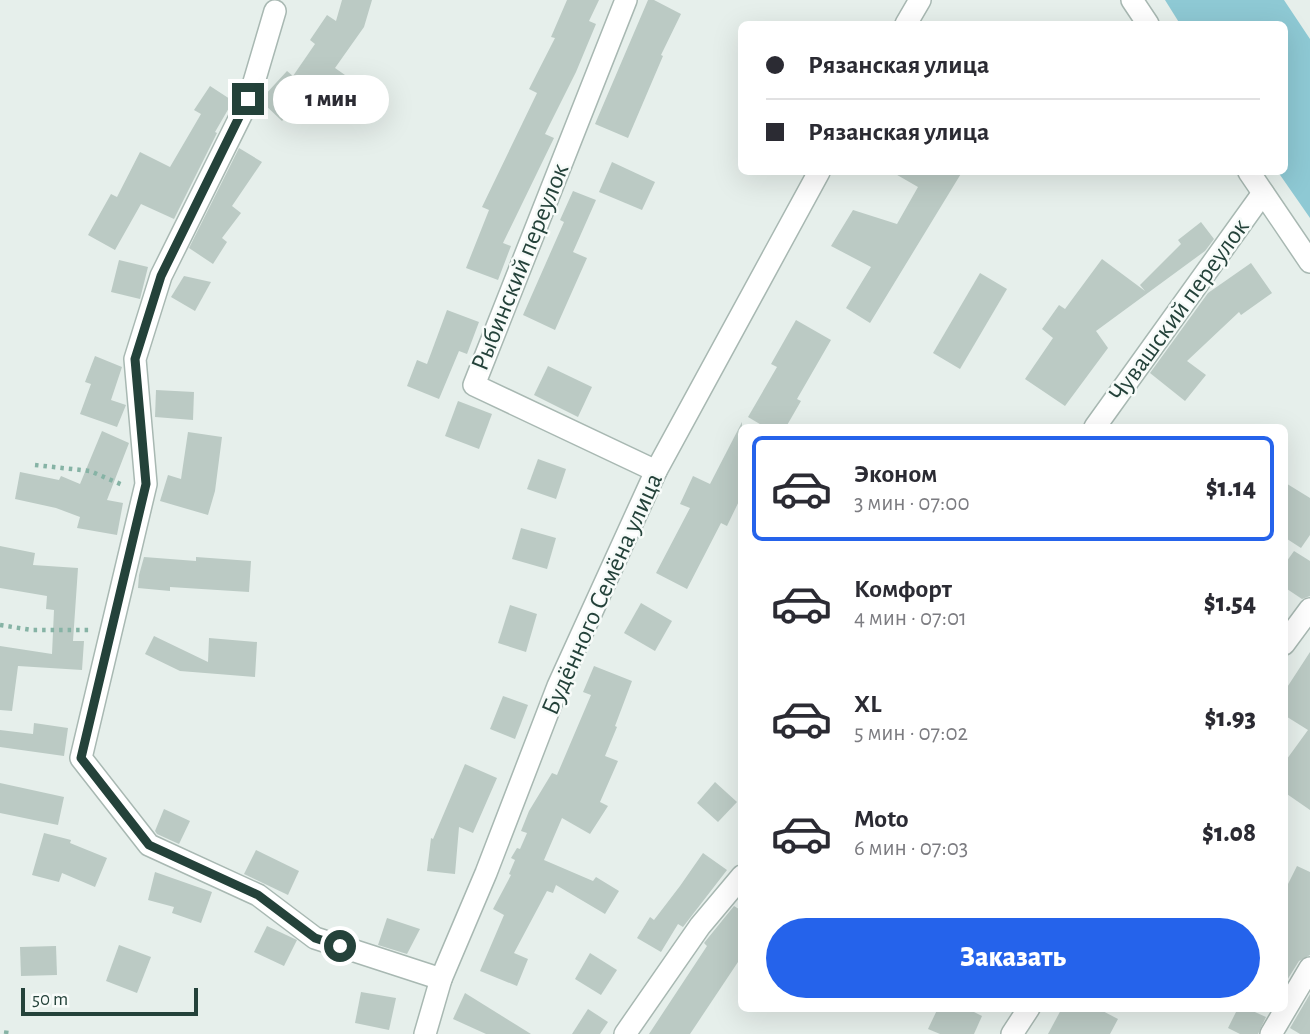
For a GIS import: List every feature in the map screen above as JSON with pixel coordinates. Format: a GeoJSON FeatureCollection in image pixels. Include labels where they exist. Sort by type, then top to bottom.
{"type":"FeatureCollection","features":[{"type":"Feature","properties":{"kind":"street","name":"Рыбинский переулок"},"geometry":{"type":"LineString","coordinates":[[626,0],[474,385],[656,471]]}},
{"type":"Feature","properties":{"kind":"street"},"geometry":{"type":"LineString","coordinates":[[908,21],[920,0]]}},
{"type":"Feature","properties":{"kind":"street"},"geometry":{"type":"LineString","coordinates":[[1132,0],[1147,21]]}},
{"type":"Feature","properties":{"kind":"street"},"geometry":{"type":"LineString","coordinates":[[275,11],[248,99],[161,276],[135,359],[146,484],[81,758],[149,845],[258,895],[315,938],[441,979]]}},
{"type":"Feature","properties":{"kind":"street","name":"Будённого Семёна улица"},"geometry":{"type":"LineString","coordinates":[[425,1034],[441,979],[486,873],[558,686],[656,471],[818,175]]}},
{"type":"Feature","properties":{"kind":"street"},"geometry":{"type":"LineString","coordinates":[[1251,175],[1310,262]]}},
{"type":"Feature","properties":{"kind":"street","name":"Чувашский переулок"},"geometry":{"type":"LineString","coordinates":[[1097,424],[1263,193]]}},
{"type":"Feature","properties":{"kind":"street"},"geometry":{"type":"LineString","coordinates":[[1288,639],[1310,609]]}},
{"type":"Feature","properties":{"kind":"street"},"geometry":{"type":"LineString","coordinates":[[625,1034],[701,926],[738,881]]}},
{"type":"Feature","properties":{"kind":"street"},"geometry":{"type":"LineString","coordinates":[[1288,1005],[1310,968]]}},
{"type":"Feature","properties":{"kind":"street"},"geometry":{"type":"LineString","coordinates":[[1012,1034],[1027,1012]]}},
{"type":"Feature","properties":{"kind":"street"},"geometry":{"type":"LineString","coordinates":[[1271,1034],[1284,1012]]}},
{"type":"Feature","properties":{"kind":"path"},"geometry":{"type":"LineString","coordinates":[[35,465],[90,471],[144,494]]}},
{"type":"Feature","properties":{"kind":"path"},"geometry":{"type":"LineString","coordinates":[[0,625],[32,630],[112,630]]}},
{"type":"Feature","properties":{"kind":"path"},"geometry":{"type":"LineString","coordinates":[[6,1034],[7,1027]]}},
{"type":"Feature","properties":{"kind":"water"},"geometry":{"type":"Polygon","coordinates":[[[1165,0],[1284,0],[1310,39],[1310,218],[1280,175],[1288,175],[1288,21],[1178,21],[1165,0]]]}},
{"type":"Feature","properties":{"kind":"building"},"geometry":{"type":"Polygon","coordinates":[[[342,0],[372,0],[364,27],[335,68],[355,82],[343,101],[318,84],[282,121],[262,102],[264,96],[287,71],[293,76],[315,44],[310,40],[327,15],[336,21],[342,0]]]}},
{"type":"Feature","properties":{"kind":"building"},"geometry":{"type":"Polygon","coordinates":[[[567,0],[599,0],[589,21],[596,24],[545,134],[554,138],[503,243],[511,246],[498,280],[466,268],[489,210],[482,207],[537,93],[529,89],[555,38],[551,37],[567,0]]]}},
{"type":"Feature","properties":{"kind":"building"},"geometry":{"type":"Polygon","coordinates":[[[648,0],[654,0],[681,14],[661,55],[663,56],[628,138],[595,124],[648,0]]]}},
{"type":"Feature","properties":{"kind":"building"},"geometry":{"type":"Polygon","coordinates":[[[210,86],[233,101],[215,132],[217,133],[174,219],[141,204],[115,250],[88,235],[111,194],[117,197],[140,152],[170,167],[201,114],[194,110],[210,86]]]}},
{"type":"Feature","properties":{"kind":"building"},"geometry":{"type":"Polygon","coordinates":[[[239,148],[262,162],[232,206],[241,213],[222,238],[227,242],[213,264],[189,248],[239,148]]]}},
{"type":"Feature","properties":{"kind":"building"},"geometry":{"type":"Polygon","coordinates":[[[612,162],[655,182],[642,210],[599,192],[612,162]]]}},
{"type":"Feature","properties":{"kind":"building"},"geometry":{"type":"Polygon","coordinates":[[[897,175],[960,175],[870,323],[846,308],[871,267],[831,246],[853,210],[897,224],[918,187],[897,175]]]}},
{"type":"Feature","properties":{"kind":"building"},"geometry":{"type":"Polygon","coordinates":[[[573,191],[596,200],[573,252],[587,258],[555,330],[523,315],[564,222],[560,220],[573,191]]]}},
{"type":"Feature","properties":{"kind":"building"},"geometry":{"type":"Polygon","coordinates":[[[1201,222],[1214,239],[1205,251],[1096,331],[1108,348],[1065,406],[1025,379],[1053,338],[1042,329],[1059,305],[1065,309],[1102,259],[1145,291],[1140,285],[1181,244],[1178,240],[1201,222]]]}},
{"type":"Feature","properties":{"kind":"building"},"geometry":{"type":"Polygon","coordinates":[[[119,260],[148,267],[140,299],[111,292],[119,260]]]}},
{"type":"Feature","properties":{"kind":"building"},"geometry":{"type":"Polygon","coordinates":[[[1251,263],[1272,293],[1241,315],[1239,312],[1187,361],[1206,375],[1185,401],[1150,373],[1208,293],[1251,263]]]}},
{"type":"Feature","properties":{"kind":"building"},"geometry":{"type":"Polygon","coordinates":[[[980,273],[1007,289],[960,369],[933,353],[980,273]]]}},
{"type":"Feature","properties":{"kind":"building"},"geometry":{"type":"Polygon","coordinates":[[[184,276],[211,282],[195,311],[171,297],[184,276]]]}},
{"type":"Feature","properties":{"kind":"building"},"geometry":{"type":"Polygon","coordinates":[[[447,310],[479,322],[467,354],[459,351],[439,399],[407,386],[417,360],[427,364],[447,310]]]}},
{"type":"Feature","properties":{"kind":"building"},"geometry":{"type":"Polygon","coordinates":[[[796,320],[831,340],[797,399],[801,401],[788,424],[760,424],[748,417],[777,367],[771,364],[796,320]]]}},
{"type":"Feature","properties":{"kind":"building"},"geometry":{"type":"Polygon","coordinates":[[[95,356],[122,367],[111,400],[126,405],[117,427],[80,414],[91,384],[85,382],[95,356]]]}},
{"type":"Feature","properties":{"kind":"building"},"geometry":{"type":"Polygon","coordinates":[[[548,366],[592,387],[578,417],[534,395],[548,366]]]}},
{"type":"Feature","properties":{"kind":"building"},"geometry":{"type":"Polygon","coordinates":[[[156,390],[194,392],[193,420],[155,417],[156,390]]]}},
{"type":"Feature","properties":{"kind":"building"},"geometry":{"type":"Polygon","coordinates":[[[458,401],[492,414],[479,449],[445,436],[458,401]]]}},
{"type":"Feature","properties":{"kind":"building"},"geometry":{"type":"Polygon","coordinates":[[[738,430],[738,503],[727,526],[721,523],[687,589],[656,573],[690,508],[680,504],[693,476],[710,484],[738,430]]]}},
{"type":"Feature","properties":{"kind":"building"},"geometry":{"type":"Polygon","coordinates":[[[102,431],[129,443],[107,500],[123,503],[117,535],[77,528],[80,517],[56,508],[15,499],[20,472],[59,480],[61,476],[80,484],[102,431]]]}},
{"type":"Feature","properties":{"kind":"building"},"geometry":{"type":"Polygon","coordinates":[[[188,432],[222,437],[215,491],[208,515],[160,501],[168,475],[181,479],[188,432]]]}},
{"type":"Feature","properties":{"kind":"building"},"geometry":{"type":"Polygon","coordinates":[[[538,459],[566,469],[556,499],[527,489],[538,459]]]}},
{"type":"Feature","properties":{"kind":"building"},"geometry":{"type":"Polygon","coordinates":[[[1288,484],[1310,498],[1310,535],[1301,548],[1288,540],[1288,484]]]}},
{"type":"Feature","properties":{"kind":"building"},"geometry":{"type":"Polygon","coordinates":[[[521,528],[556,538],[547,569],[512,559],[521,528]]]}},
{"type":"Feature","properties":{"kind":"building"},"geometry":{"type":"Polygon","coordinates":[[[0,546],[35,553],[33,565],[78,568],[73,641],[84,641],[82,670],[18,666],[12,711],[0,710],[0,646],[52,654],[54,610],[46,609],[47,596],[0,588],[0,546]]]}},
{"type":"Feature","properties":{"kind":"building"},"geometry":{"type":"Polygon","coordinates":[[[1294,551],[1310,561],[1310,596],[1302,599],[1288,590],[1288,559],[1294,551]]]}},
{"type":"Feature","properties":{"kind":"building"},"geometry":{"type":"Polygon","coordinates":[[[144,557],[251,561],[249,592],[170,587],[170,591],[138,588],[144,557]]]}},
{"type":"Feature","properties":{"kind":"building"},"geometry":{"type":"Polygon","coordinates":[[[641,603],[672,621],[655,651],[624,633],[641,603]]]}},
{"type":"Feature","properties":{"kind":"building"},"geometry":{"type":"Polygon","coordinates":[[[510,605],[537,614],[526,652],[498,643],[510,605]]]}},
{"type":"Feature","properties":{"kind":"building"},"geometry":{"type":"Polygon","coordinates":[[[154,636],[208,662],[209,638],[257,642],[255,677],[180,671],[145,654],[154,636]]]}},
{"type":"Feature","properties":{"kind":"building"},"geometry":{"type":"Polygon","coordinates":[[[1310,652],[1310,810],[1288,795],[1288,758],[1308,730],[1288,718],[1288,686],[1310,652]]]}},
{"type":"Feature","properties":{"kind":"building"},"geometry":{"type":"Polygon","coordinates":[[[594,666],[632,681],[605,756],[618,761],[600,802],[608,806],[590,834],[562,818],[544,860],[593,881],[596,877],[619,891],[605,914],[556,885],[553,893],[547,891],[514,953],[528,959],[517,986],[480,971],[504,915],[493,909],[511,875],[509,874],[515,860],[511,858],[517,848],[520,849],[527,833],[521,831],[529,811],[552,773],[557,775],[591,695],[583,692],[594,666]]]}},
{"type":"Feature","properties":{"kind":"building"},"geometry":{"type":"Polygon","coordinates":[[[503,696],[528,705],[515,739],[490,729],[503,696]]]}},
{"type":"Feature","properties":{"kind":"building"},"geometry":{"type":"Polygon","coordinates":[[[34,723],[68,728],[64,756],[0,747],[0,730],[33,734],[34,723]]]}},
{"type":"Feature","properties":{"kind":"building"},"geometry":{"type":"Polygon","coordinates":[[[465,764],[497,778],[473,833],[459,827],[455,874],[427,871],[431,838],[433,839],[465,764]]]}},
{"type":"Feature","properties":{"kind":"building"},"geometry":{"type":"Polygon","coordinates":[[[715,782],[737,802],[718,822],[697,803],[715,782]]]}},
{"type":"Feature","properties":{"kind":"building"},"geometry":{"type":"Polygon","coordinates":[[[0,783],[64,797],[58,825],[0,813],[0,783]]]}},
{"type":"Feature","properties":{"kind":"building"},"geometry":{"type":"Polygon","coordinates":[[[164,809],[190,821],[179,844],[155,831],[164,809]]]}},
{"type":"Feature","properties":{"kind":"building"},"geometry":{"type":"Polygon","coordinates":[[[44,833],[71,840],[70,843],[107,858],[95,887],[62,873],[59,882],[32,875],[44,833]]]}},
{"type":"Feature","properties":{"kind":"building"},"geometry":{"type":"Polygon","coordinates":[[[256,850],[299,871],[288,895],[244,874],[256,850]]]}},
{"type":"Feature","properties":{"kind":"building"},"geometry":{"type":"Polygon","coordinates":[[[703,853],[727,870],[683,927],[678,924],[661,952],[637,938],[650,917],[654,920],[703,853]]]}},
{"type":"Feature","properties":{"kind":"building"},"geometry":{"type":"Polygon","coordinates":[[[1297,866],[1310,872],[1310,955],[1299,961],[1288,979],[1288,884],[1297,866]]]}},
{"type":"Feature","properties":{"kind":"building"},"geometry":{"type":"Polygon","coordinates":[[[155,872],[212,892],[201,923],[172,913],[174,907],[148,900],[155,872]]]}},
{"type":"Feature","properties":{"kind":"building"},"geometry":{"type":"Polygon","coordinates":[[[734,906],[738,908],[738,962],[690,1034],[649,1034],[707,946],[704,943],[734,906]]]}},
{"type":"Feature","properties":{"kind":"building"},"geometry":{"type":"Polygon","coordinates":[[[387,918],[420,929],[407,954],[378,945],[387,918]]]}},
{"type":"Feature","properties":{"kind":"building"},"geometry":{"type":"Polygon","coordinates":[[[267,926],[297,940],[284,966],[254,952],[267,926]]]}},
{"type":"Feature","properties":{"kind":"building"},"geometry":{"type":"Polygon","coordinates":[[[119,945],[151,957],[137,993],[106,981],[119,945]]]}},
{"type":"Feature","properties":{"kind":"building"},"geometry":{"type":"Polygon","coordinates":[[[56,946],[57,975],[21,976],[20,947],[56,946]]]}},
{"type":"Feature","properties":{"kind":"building"},"geometry":{"type":"Polygon","coordinates":[[[590,953],[617,970],[601,995],[575,979],[590,953]]]}},
{"type":"Feature","properties":{"kind":"building"},"geometry":{"type":"Polygon","coordinates":[[[361,992],[396,998],[389,1030],[355,1023],[361,992]]]}},
{"type":"Feature","properties":{"kind":"building"},"geometry":{"type":"Polygon","coordinates":[[[465,993],[531,1034],[486,1034],[453,1019],[465,993]]]}},
{"type":"Feature","properties":{"kind":"building"},"geometry":{"type":"Polygon","coordinates":[[[1310,994],[1310,1034],[1300,1034],[1290,1028],[1310,994]]]}},
{"type":"Feature","properties":{"kind":"building"},"geometry":{"type":"Polygon","coordinates":[[[588,1009],[608,1022],[600,1034],[572,1034],[588,1009]]]}},
{"type":"Feature","properties":{"kind":"building"},"geometry":{"type":"Polygon","coordinates":[[[936,1012],[974,1012],[982,1016],[974,1034],[940,1034],[928,1029],[936,1012]]]}},
{"type":"Feature","properties":{"kind":"building"},"geometry":{"type":"Polygon","coordinates":[[[1060,1012],[1105,1012],[1118,1019],[1110,1034],[1048,1034],[1060,1012]]]}},
{"type":"Feature","properties":{"kind":"building"},"geometry":{"type":"Polygon","coordinates":[[[1236,1012],[1255,1012],[1266,1017],[1258,1034],[1240,1034],[1228,1028],[1236,1012]]]}},
{"type":"Feature","properties":{"kind":"route"},"geometry":{"type":"LineString","coordinates":[[248,99],[161,276],[135,359],[146,484],[81,758],[149,845],[258,895],[315,938],[340,946]]}}]}
